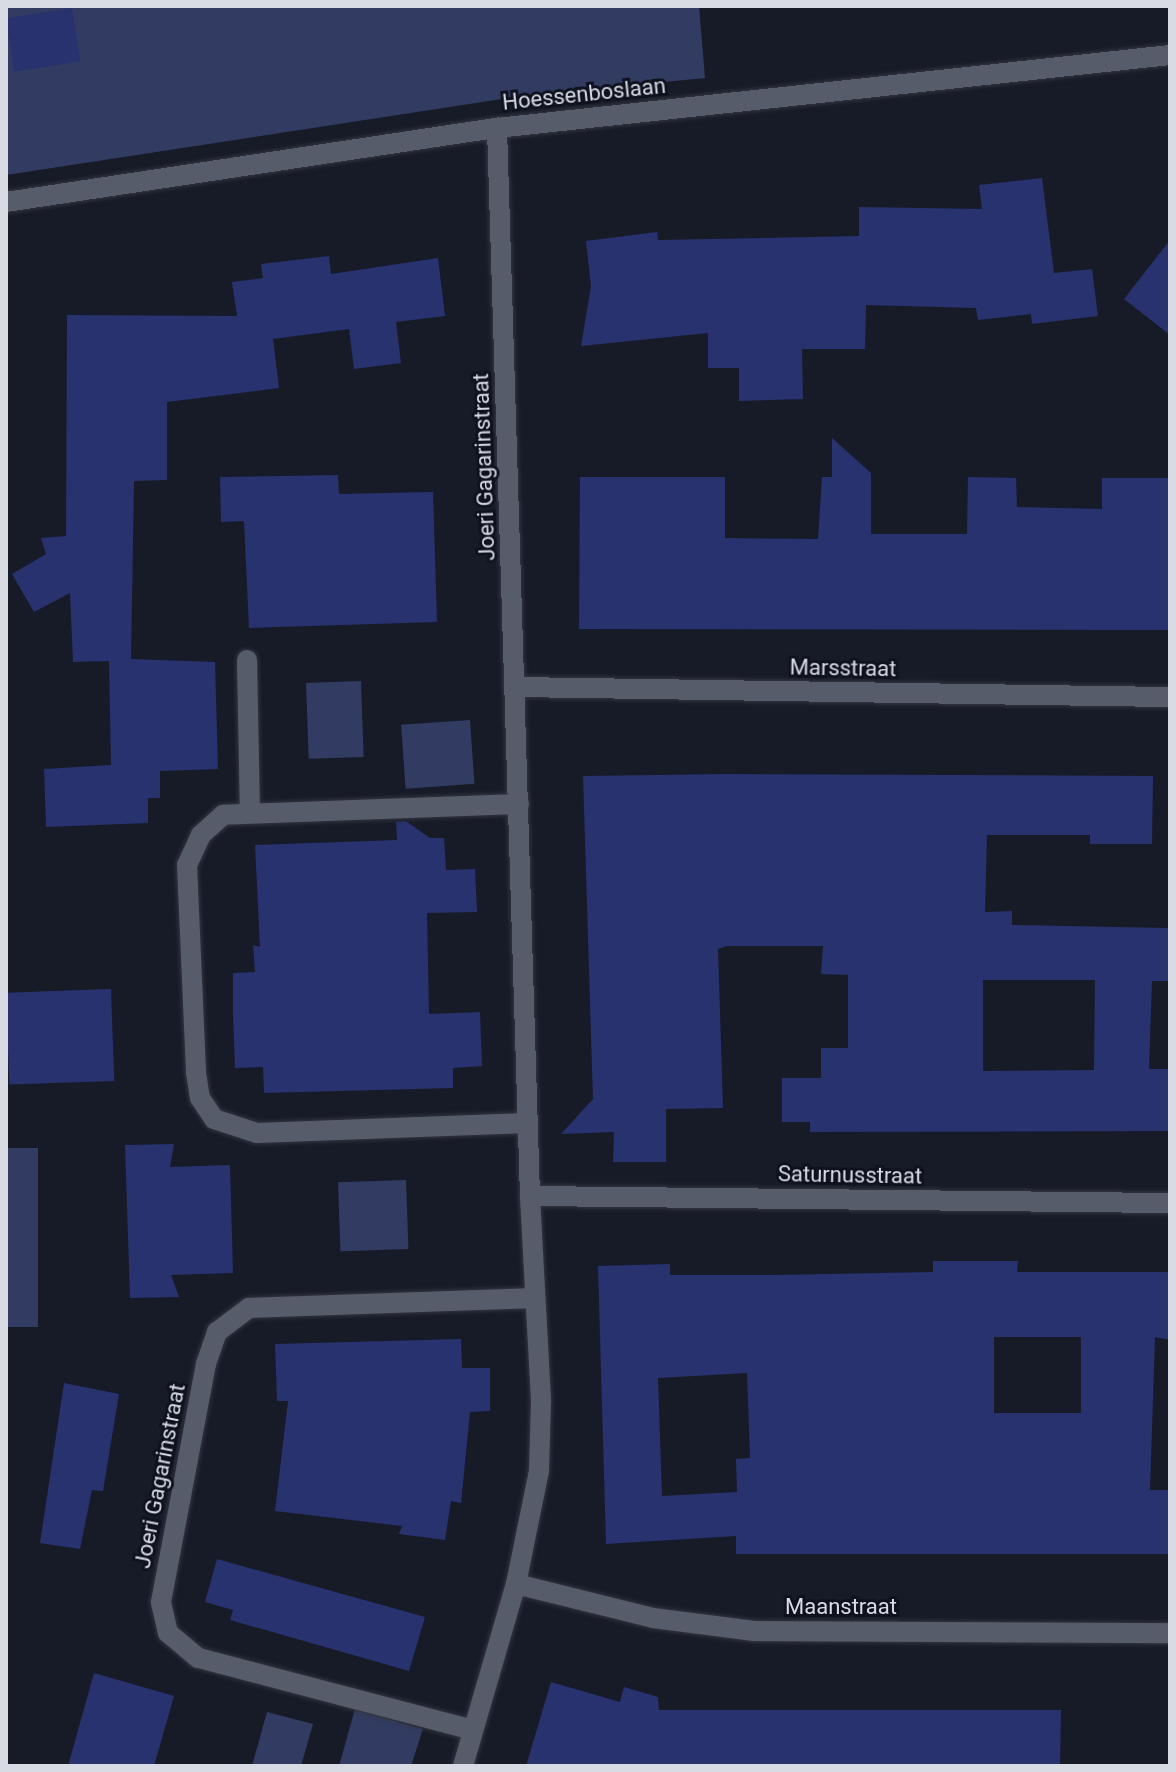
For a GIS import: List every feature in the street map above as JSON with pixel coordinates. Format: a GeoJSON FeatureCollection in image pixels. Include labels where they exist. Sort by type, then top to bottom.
{"type":"FeatureCollection","features":[{"type":"Feature","properties":{"kind":"street","name":"Hoessenboslaan"},"geometry":{"type":"LineString","coordinates":[[6,202],[497,128],[1170,55]]}},
{"type":"Feature","properties":{"kind":"street","name":"Joeri Gagarinstraat"},"geometry":{"type":"LineString","coordinates":[[463,1766],[516,1584],[539,1471],[497,128]]}},
{"type":"Feature","properties":{"kind":"street"},"geometry":{"type":"LineString","coordinates":[[247,660],[250,811]]}},
{"type":"Feature","properties":{"kind":"street","name":"Marsstraat"},"geometry":{"type":"LineString","coordinates":[[516,687],[1170,697]]}},
{"type":"Feature","properties":{"kind":"street"},"geometry":{"type":"LineString","coordinates":[[519,804],[250,811],[223,815],[201,835],[187,865],[196,1073],[200,1098],[214,1119],[257,1133],[528,1123]]}},
{"type":"Feature","properties":{"kind":"street","name":"Saturnusstraat"},"geometry":{"type":"LineString","coordinates":[[530,1196],[1170,1203]]}},
{"type":"Feature","properties":{"kind":"street","name":"Joeri Gagarinstraat"},"geometry":{"type":"LineString","coordinates":[[473,1730],[198,1658],[168,1633],[161,1602],[206,1364],[217,1332],[249,1308],[534,1298]]}},
{"type":"Feature","properties":{"kind":"street","name":"Maanstraat"},"geometry":{"type":"LineString","coordinates":[[516,1584],[653,1618],[754,1631],[1170,1633]]}},
{"type":"Feature","properties":{"kind":"shaded area"},"geometry":{"type":"Polygon","coordinates":[[[6,6],[699,6],[705,78],[521,96],[6,175],[6,6]]]}},
{"type":"Feature","properties":{"kind":"shaded area"},"geometry":{"type":"Polygon","coordinates":[[[361,681],[364,757],[309,759],[306,683],[361,681]]]}},
{"type":"Feature","properties":{"kind":"shaded area"},"geometry":{"type":"Polygon","coordinates":[[[470,720],[474,784],[406,789],[401,725],[470,720]]]}},
{"type":"Feature","properties":{"kind":"shaded area"},"geometry":{"type":"Polygon","coordinates":[[[6,1148],[38,1148],[38,1327],[6,1327],[6,1148]]]}},
{"type":"Feature","properties":{"kind":"shaded area"},"geometry":{"type":"Polygon","coordinates":[[[406,1180],[408,1249],[340,1251],[338,1182],[406,1180]]]}},
{"type":"Feature","properties":{"kind":"shaded area"},"geometry":{"type":"Polygon","coordinates":[[[355,1709],[423,1729],[411,1766],[339,1766],[355,1709]]]}},
{"type":"Feature","properties":{"kind":"shaded area"},"geometry":{"type":"Polygon","coordinates":[[[267,1712],[313,1724],[301,1766],[252,1766],[267,1712]]]}},
{"type":"Feature","properties":{"kind":"building"},"geometry":{"type":"Polygon","coordinates":[[[72,8],[80,61],[14,72],[6,18],[72,8]]]}},
{"type":"Feature","properties":{"kind":"building"},"geometry":{"type":"Polygon","coordinates":[[[1042,178],[1054,273],[1092,269],[1098,316],[1032,324],[1031,314],[978,320],[976,308],[866,305],[865,349],[802,349],[803,399],[739,401],[739,368],[708,368],[708,333],[581,346],[591,286],[586,241],[657,232],[658,240],[859,236],[859,207],[982,209],[979,185],[1042,178]]]}},
{"type":"Feature","properties":{"kind":"building"},"geometry":{"type":"Polygon","coordinates":[[[1170,240],[1170,335],[1124,299],[1170,240]]]}},
{"type":"Feature","properties":{"kind":"building"},"geometry":{"type":"Polygon","coordinates":[[[329,256],[331,274],[438,258],[445,316],[396,322],[401,363],[354,369],[349,329],[273,339],[279,388],[167,402],[167,480],[134,481],[131,659],[215,662],[218,769],[160,771],[160,798],[148,798],[148,823],[46,827],[44,769],[111,765],[109,661],[73,662],[70,593],[34,612],[12,574],[46,554],[41,538],[66,536],[67,315],[237,316],[232,282],[263,278],[261,264],[329,256]]]}},
{"type":"Feature","properties":{"kind":"building"},"geometry":{"type":"Polygon","coordinates":[[[832,438],[871,473],[871,534],[967,534],[968,477],[1016,478],[1017,507],[1102,509],[1102,478],[1170,478],[1170,630],[579,629],[580,477],[725,477],[725,538],[818,539],[822,477],[832,477],[832,438]]]}},
{"type":"Feature","properties":{"kind":"building"},"geometry":{"type":"Polygon","coordinates":[[[338,475],[339,494],[433,492],[437,622],[249,628],[244,521],[221,522],[220,477],[338,475]]]}},
{"type":"Feature","properties":{"kind":"building"},"geometry":{"type":"Polygon","coordinates":[[[583,776],[1153,776],[1152,844],[1090,844],[1090,835],[987,835],[985,912],[1012,911],[1012,925],[1168,928],[1168,981],[1152,981],[1149,1069],[1170,1069],[1170,1131],[810,1132],[810,1122],[782,1122],[782,1078],[821,1078],[821,1048],[848,1048],[848,975],[821,974],[823,946],[727,946],[718,949],[723,1108],[666,1109],[666,1162],[613,1162],[614,1132],[561,1134],[593,1099],[583,776]],[[983,980],[983,1071],[1094,1070],[1095,980],[983,980]]]}},
{"type":"Feature","properties":{"kind":"building"},"geometry":{"type":"Polygon","coordinates":[[[406,821],[430,838],[444,838],[446,870],[475,869],[477,912],[427,913],[429,1014],[480,1012],[482,1066],[453,1068],[453,1088],[264,1093],[263,1067],[235,1068],[233,1014],[233,973],[255,972],[253,945],[260,947],[255,845],[397,840],[396,822],[406,821]]]}},
{"type":"Feature","properties":{"kind":"building"},"geometry":{"type":"Polygon","coordinates":[[[111,989],[114,1081],[9,1085],[6,993],[111,989]]]}},
{"type":"Feature","properties":{"kind":"building"},"geometry":{"type":"Polygon","coordinates":[[[174,1144],[170,1167],[230,1165],[233,1273],[171,1275],[179,1297],[130,1298],[125,1145],[174,1144]]]}},
{"type":"Feature","properties":{"kind":"building"},"geometry":{"type":"Polygon","coordinates":[[[933,1261],[1018,1261],[1017,1272],[1170,1272],[1170,1340],[1155,1337],[1150,1490],[1170,1490],[1170,1554],[736,1554],[736,1536],[606,1544],[598,1266],[670,1264],[670,1275],[933,1272],[933,1261]],[[994,1337],[994,1413],[1081,1413],[1081,1337],[994,1337]],[[747,1373],[658,1378],[662,1496],[737,1492],[736,1459],[750,1458],[747,1373]]]}},
{"type":"Feature","properties":{"kind":"building"},"geometry":{"type":"Polygon","coordinates":[[[461,1339],[462,1368],[490,1368],[490,1411],[470,1412],[461,1503],[451,1501],[445,1540],[399,1534],[402,1526],[275,1511],[288,1401],[277,1401],[275,1344],[461,1339]]]}},
{"type":"Feature","properties":{"kind":"building"},"geometry":{"type":"Polygon","coordinates":[[[64,1383],[119,1394],[103,1491],[92,1490],[80,1549],[40,1543],[64,1383]]]}},
{"type":"Feature","properties":{"kind":"building"},"geometry":{"type":"Polygon","coordinates":[[[217,1559],[425,1617],[409,1671],[230,1620],[233,1610],[205,1602],[217,1559]]]}},
{"type":"Feature","properties":{"kind":"building"},"geometry":{"type":"Polygon","coordinates":[[[94,1673],[174,1696],[154,1766],[68,1766],[94,1673]]]}},
{"type":"Feature","properties":{"kind":"building"},"geometry":{"type":"Polygon","coordinates":[[[551,1682],[620,1702],[624,1687],[658,1697],[659,1710],[1061,1710],[1060,1766],[526,1766],[551,1682]]]}}]}
